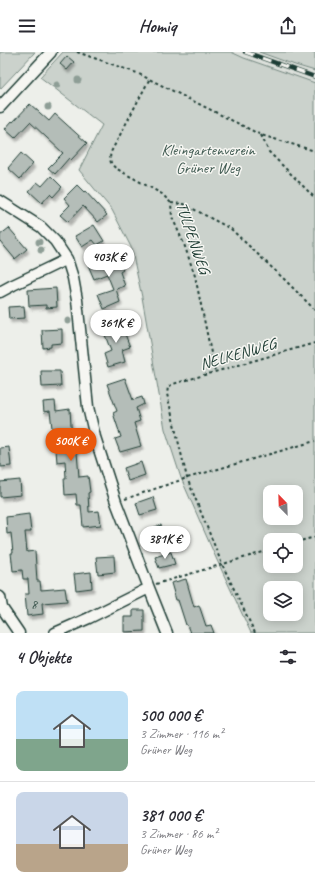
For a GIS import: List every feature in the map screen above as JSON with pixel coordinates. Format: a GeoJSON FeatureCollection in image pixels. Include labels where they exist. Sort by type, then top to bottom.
{"type":"FeatureCollection","features":[{"type":"Feature","properties":{"kind":"street"},"geometry":{"type":"LineString","coordinates":[[0,107],[51,52]]}},
{"type":"Feature","properties":{"kind":"street"},"geometry":{"type":"LineString","coordinates":[[0,201],[41,227],[56,241],[67,259],[73,278],[77,300],[88,407],[95,437],[116,502],[167,633]]}},
{"type":"Feature","properties":{"kind":"street"},"geometry":{"type":"LineString","coordinates":[[0,292],[67,259]]}},
{"type":"Feature","properties":{"kind":"street"},"geometry":{"type":"LineString","coordinates":[[55,633],[149,588]]}},
{"type":"Feature","properties":{"kind":"street"},"geometry":{"type":"LineString","coordinates":[[0,597],[1,609],[19,633]]}},
{"type":"Feature","properties":{"kind":"path"},"geometry":{"type":"LineString","coordinates":[[77,52],[137,73],[262,135],[315,151]]}},
{"type":"Feature","properties":{"kind":"path","name":"TULPENWEG"},"geometry":{"type":"LineString","coordinates":[[149,80],[109,157],[112,165],[117,169],[162,194],[171,203],[172,217],[184,244],[195,276],[215,372]]}},
{"type":"Feature","properties":{"kind":"path"},"geometry":{"type":"LineString","coordinates":[[262,135],[268,152],[315,198]]}},
{"type":"Feature","properties":{"kind":"path"},"geometry":{"type":"LineString","coordinates":[[171,203],[184,204],[231,229],[315,310]]}},
{"type":"Feature","properties":{"kind":"path","name":"NELKENWEG"},"geometry":{"type":"LineString","coordinates":[[187,478],[167,394],[168,387],[173,384],[315,343]]}},
{"type":"Feature","properties":{"kind":"path"},"geometry":{"type":"LineString","coordinates":[[116,502],[187,478],[315,441]]}},
{"type":"Feature","properties":{"kind":"path"},"geometry":{"type":"LineString","coordinates":[[187,478],[222,564],[255,633]]}},
{"type":"Feature","properties":{"kind":"path"},"geometry":{"type":"LineString","coordinates":[[303,540],[315,537]]}},
{"type":"Feature","properties":{"kind":"path"},"geometry":{"type":"LineString","coordinates":[[149,588],[156,584],[263,552]]}},
{"type":"Feature","properties":{"kind":"shaded area"},"geometry":{"type":"Polygon","coordinates":[[[231,52],[259,52],[315,71],[315,83],[244,58],[231,52]]]}},
{"type":"Feature","properties":{"kind":"green space"},"geometry":{"type":"Polygon","coordinates":[[[0,52],[35,52],[0,89],[0,52]]]}},
{"type":"Feature","properties":{"kind":"green space","name":"Kleingartenverein Grüner Weg"},"geometry":{"type":"Polygon","coordinates":[[[63,52],[231,52],[315,83],[315,633],[251,633],[181,478],[165,429],[142,297],[131,247],[112,210],[79,170],[102,125],[40,77],[63,52]]]}},
{"type":"Feature","properties":{"kind":"green space"},"geometry":{"type":"Polygon","coordinates":[[[259,52],[315,52],[315,71],[295,65],[259,52]]]}},
{"type":"Feature","properties":{"kind":"building"},"geometry":{"type":"Polygon","coordinates":[[[67,56],[74,62],[67,70],[60,64],[67,56]]]}},
{"type":"Feature","properties":{"kind":"building"},"geometry":{"type":"Polygon","coordinates":[[[30,104],[49,121],[55,114],[87,143],[71,160],[69,158],[55,174],[48,168],[63,153],[30,122],[15,138],[5,129],[30,104]]]}},
{"type":"Feature","properties":{"kind":"building"},"geometry":{"type":"Polygon","coordinates":[[[21,153],[33,164],[20,179],[8,168],[21,153]]]}},
{"type":"Feature","properties":{"kind":"building"},"geometry":{"type":"Polygon","coordinates":[[[51,176],[62,187],[53,197],[50,194],[42,203],[29,191],[37,182],[42,186],[51,176]]]}},
{"type":"Feature","properties":{"kind":"building"},"geometry":{"type":"Polygon","coordinates":[[[77,185],[84,192],[85,191],[107,215],[98,222],[83,206],[68,222],[60,215],[70,205],[64,198],[77,185]]]}},
{"type":"Feature","properties":{"kind":"building"},"geometry":{"type":"Polygon","coordinates":[[[94,225],[104,241],[97,245],[93,240],[82,247],[75,236],[94,225]]]}},
{"type":"Feature","properties":{"kind":"building"},"geometry":{"type":"Polygon","coordinates":[[[9,228],[27,249],[15,259],[0,241],[0,235],[9,228]]]}},
{"type":"Feature","properties":{"kind":"building"},"geometry":{"type":"Polygon","coordinates":[[[115,253],[123,270],[120,272],[125,286],[116,289],[120,302],[104,309],[98,294],[113,289],[107,274],[94,279],[88,265],[115,253]]]}},
{"type":"Feature","properties":{"kind":"building"},"geometry":{"type":"Polygon","coordinates":[[[56,288],[57,307],[46,308],[46,305],[29,306],[28,290],[56,288]]]}},
{"type":"Feature","properties":{"kind":"building"},"geometry":{"type":"Polygon","coordinates":[[[24,306],[25,318],[9,319],[8,307],[24,306]]]}},
{"type":"Feature","properties":{"kind":"building"},"geometry":{"type":"Polygon","coordinates":[[[120,321],[130,347],[122,350],[125,362],[108,367],[104,354],[111,351],[102,327],[120,321]]]}},
{"type":"Feature","properties":{"kind":"building"},"geometry":{"type":"Polygon","coordinates":[[[62,329],[62,343],[51,344],[51,347],[43,348],[42,330],[62,329]]]}},
{"type":"Feature","properties":{"kind":"building"},"geometry":{"type":"Polygon","coordinates":[[[41,371],[60,371],[61,386],[42,387],[41,371]]]}},
{"type":"Feature","properties":{"kind":"building"},"geometry":{"type":"Polygon","coordinates":[[[125,378],[133,400],[142,397],[144,404],[136,408],[140,421],[134,423],[141,446],[120,452],[115,439],[121,437],[113,413],[117,411],[107,384],[125,378]]]}},
{"type":"Feature","properties":{"kind":"building"},"geometry":{"type":"Polygon","coordinates":[[[55,401],[56,411],[70,409],[72,441],[76,440],[79,477],[88,476],[90,492],[88,493],[89,512],[99,511],[101,525],[83,527],[81,505],[77,505],[76,494],[65,495],[65,461],[57,462],[54,428],[52,428],[50,411],[44,412],[43,402],[55,401]]]}},
{"type":"Feature","properties":{"kind":"building"},"geometry":{"type":"Polygon","coordinates":[[[9,447],[11,466],[1,467],[0,448],[9,447]]]}},
{"type":"Feature","properties":{"kind":"building"},"geometry":{"type":"Polygon","coordinates":[[[141,462],[145,475],[128,481],[124,468],[141,462]]]}},
{"type":"Feature","properties":{"kind":"building"},"geometry":{"type":"Polygon","coordinates":[[[20,480],[21,495],[0,497],[0,482],[20,480]]]}},
{"type":"Feature","properties":{"kind":"building"},"geometry":{"type":"Polygon","coordinates":[[[153,497],[157,510],[140,515],[136,503],[153,497]]]}},
{"type":"Feature","properties":{"kind":"building"},"geometry":{"type":"Polygon","coordinates":[[[29,514],[31,532],[25,532],[27,552],[35,551],[37,581],[40,581],[41,590],[65,588],[67,601],[42,603],[43,614],[27,616],[25,594],[29,594],[28,579],[23,579],[22,570],[13,571],[11,533],[7,534],[6,517],[29,514]]]}},
{"type":"Feature","properties":{"kind":"building"},"geometry":{"type":"Polygon","coordinates":[[[161,525],[165,538],[150,543],[146,530],[161,525]]]}},
{"type":"Feature","properties":{"kind":"building"},"geometry":{"type":"Polygon","coordinates":[[[171,552],[175,564],[159,568],[155,557],[171,552]]]}},
{"type":"Feature","properties":{"kind":"building"},"geometry":{"type":"Polygon","coordinates":[[[114,556],[115,572],[98,574],[96,557],[114,556]]]}},
{"type":"Feature","properties":{"kind":"building"},"geometry":{"type":"Polygon","coordinates":[[[91,572],[92,588],[76,590],[74,574],[91,572]]]}},
{"type":"Feature","properties":{"kind":"building"},"geometry":{"type":"Polygon","coordinates":[[[186,579],[194,607],[199,605],[206,626],[211,625],[214,633],[190,633],[178,600],[176,600],[171,583],[186,579]]]}},
{"type":"Feature","properties":{"kind":"building"},"geometry":{"type":"Polygon","coordinates":[[[133,610],[144,610],[144,631],[124,632],[124,617],[133,617],[133,610]]]}},
{"type":"Feature","properties":{"kind":"railway"},"geometry":{"type":"LineString","coordinates":[[245,52],[315,77]]}}]}
